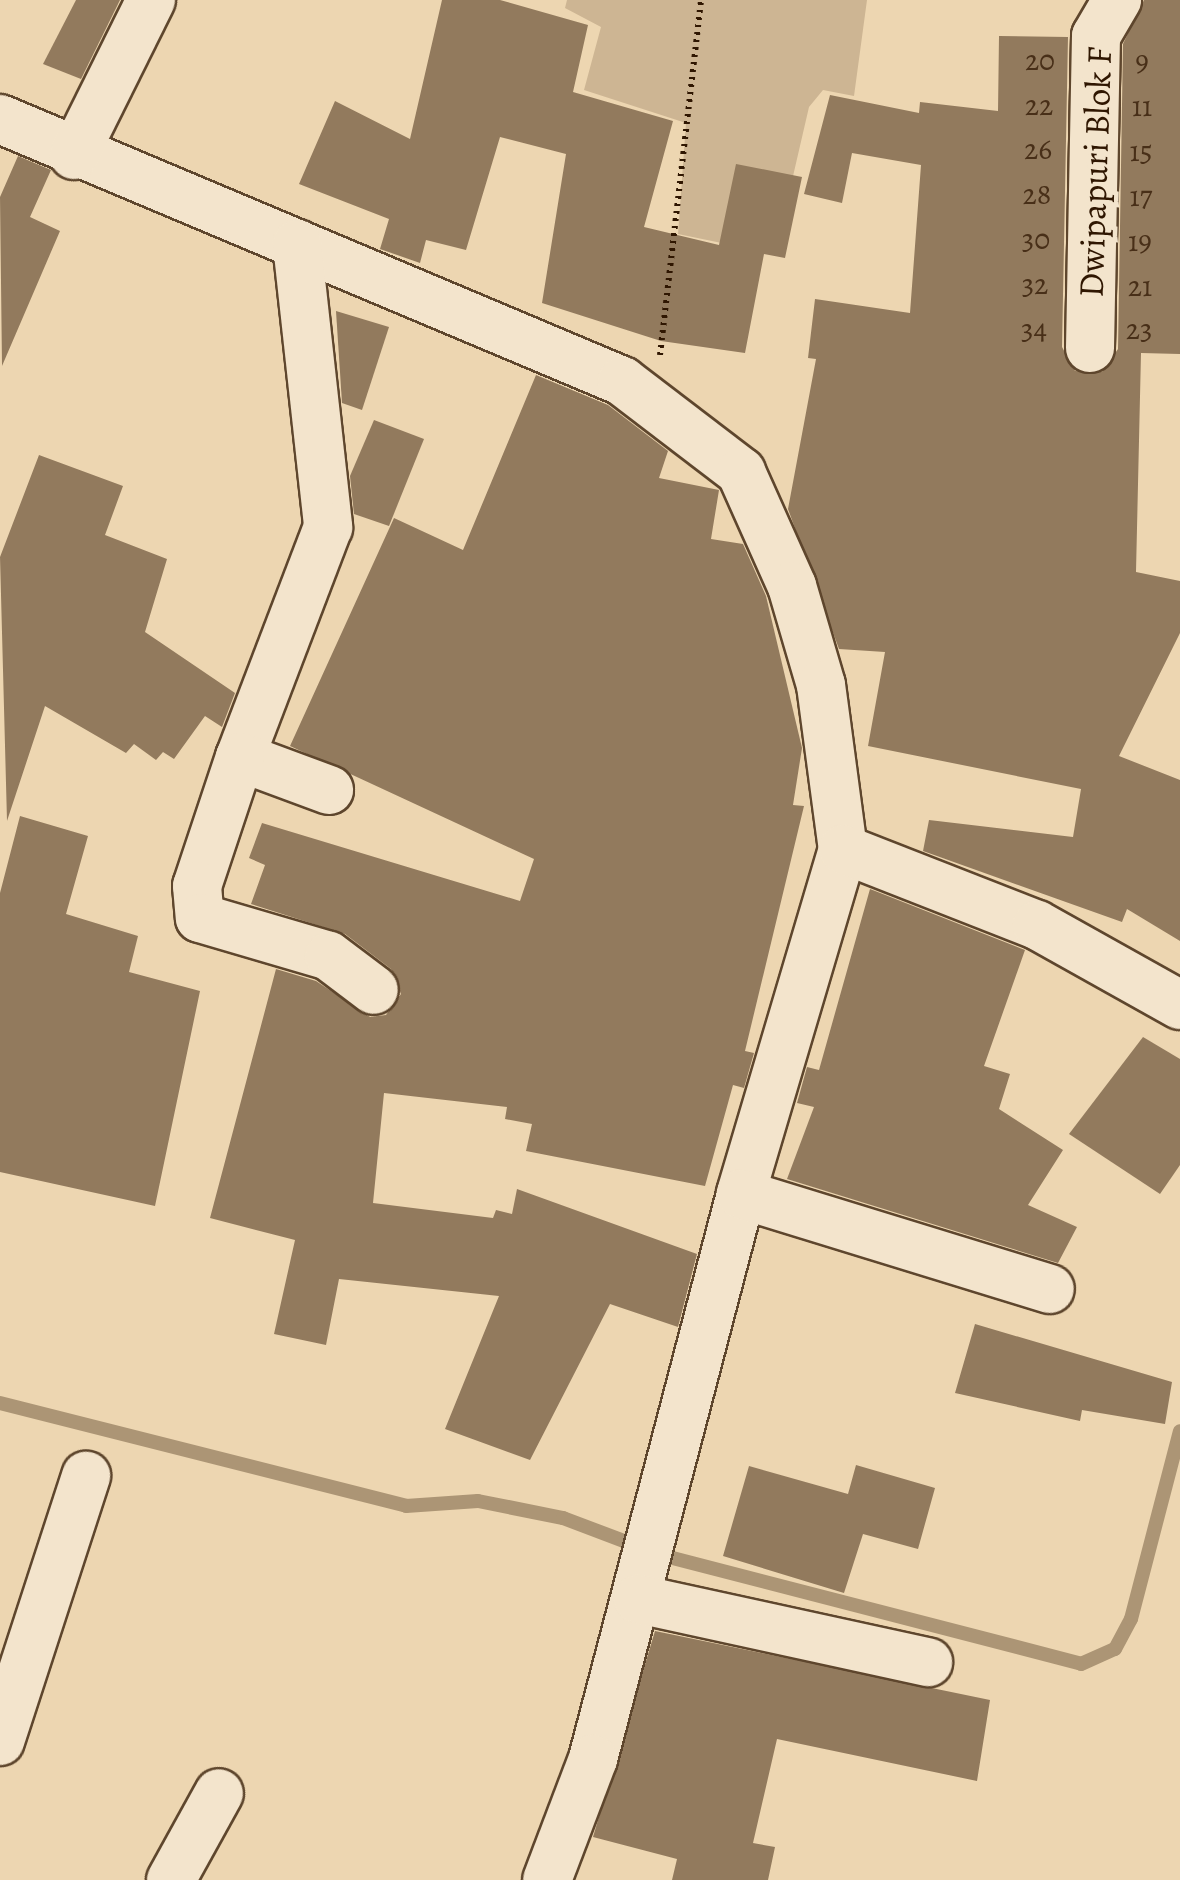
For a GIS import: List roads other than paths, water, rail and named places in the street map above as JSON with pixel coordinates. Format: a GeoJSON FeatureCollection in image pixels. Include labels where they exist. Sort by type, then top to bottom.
{"type":"FeatureCollection","features":[{"type":"Feature","properties":{"kind":"street"},"geometry":{"type":"LineString","coordinates":[[74,156],[151,0]]}},
{"type":"Feature","properties":{"kind":"street","name":"Dwipapuri Blok F"},"geometry":{"type":"LineString","coordinates":[[1090,348],[1096,36],[1118,0]]}},
{"type":"Feature","properties":{"kind":"street"},"geometry":{"type":"LineString","coordinates":[[0,119],[74,156],[298,244],[654,401],[740,472],[792,586],[821,686],[843,848],[741,1194],[640,1591],[547,1880]]}},
{"type":"Feature","properties":{"kind":"street"},"geometry":{"type":"LineString","coordinates":[[298,244],[328,528],[240,757],[197,886],[200,918],[329,956],[374,990]]}},
{"type":"Feature","properties":{"kind":"street"},"geometry":{"type":"LineString","coordinates":[[240,757],[329,790]]}},
{"type":"Feature","properties":{"kind":"street"},"geometry":{"type":"LineString","coordinates":[[843,848],[1037,926],[1180,1005]]}},
{"type":"Feature","properties":{"kind":"street"},"geometry":{"type":"LineString","coordinates":[[741,1194],[1050,1289]]}},
{"type":"Feature","properties":{"kind":"street"},"geometry":{"type":"LineString","coordinates":[[0,1741],[86,1476]]}},
{"type":"Feature","properties":{"kind":"street"},"geometry":{"type":"LineString","coordinates":[[640,1591],[928,1662]]}},
{"type":"Feature","properties":{"kind":"street"},"geometry":{"type":"LineString","coordinates":[[171,1880],[220,1793]]}},
{"type":"Feature","properties":{"kind":"waterway"},"geometry":{"type":"LineString","coordinates":[[0,1403],[406,1506],[478,1501],[563,1518],[661,1555],[1081,1664],[1115,1649],[1131,1619],[1180,1431]]}}]}
